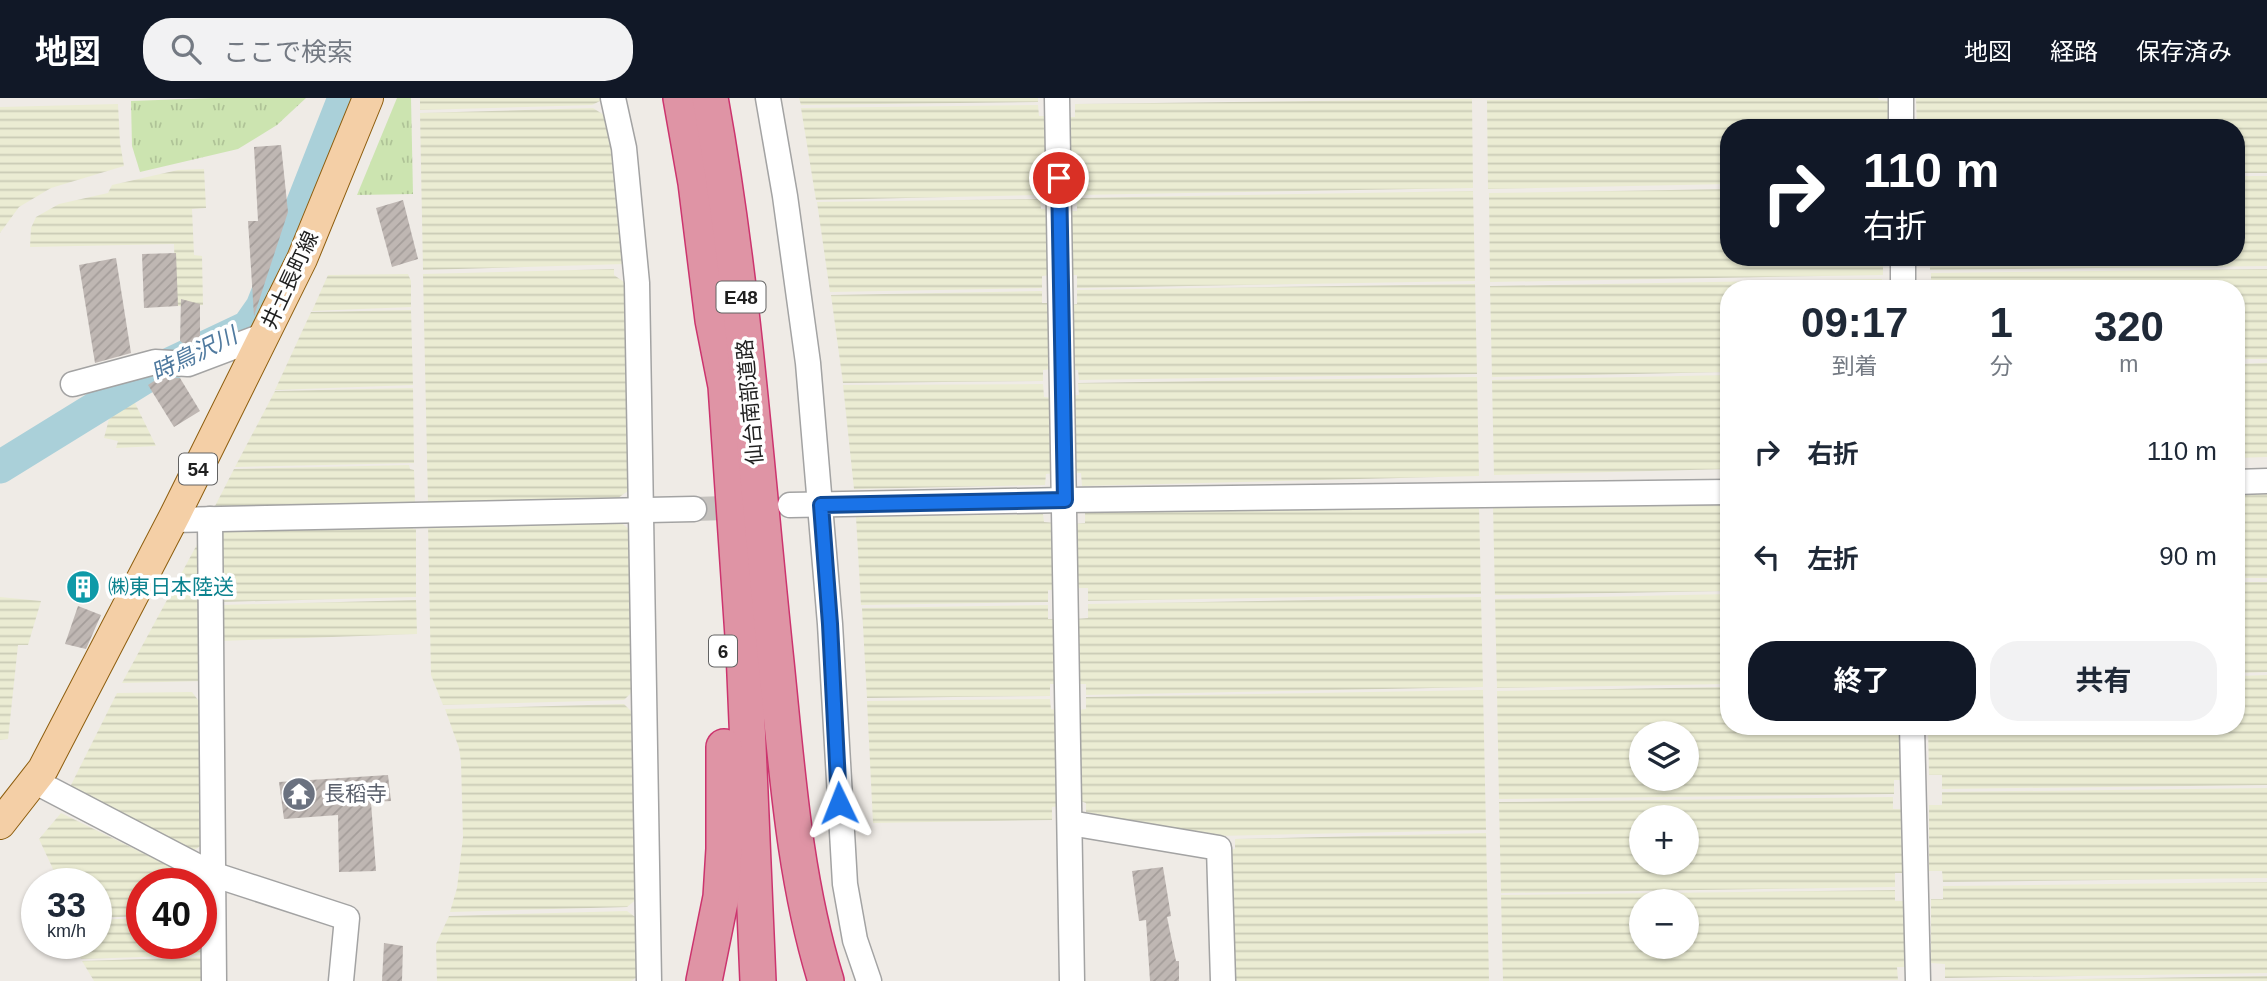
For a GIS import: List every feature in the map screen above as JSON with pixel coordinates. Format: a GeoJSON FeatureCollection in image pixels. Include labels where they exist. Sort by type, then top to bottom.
{"type":"FeatureCollection","features":[{"type":"Feature","properties":{"kind":"highway","name":"仙台南部道路"},"geometry":{"type":"LineString","coordinates":[[681,98],[696,183],[713,320]]}},
{"type":"Feature","properties":{"kind":"highway","name":"仙台南部道路"},"geometry":{"type":"LineString","coordinates":[[710,98],[774,502]]}},
{"type":"Feature","properties":{"kind":"highway","name":"6"},"geometry":{"type":"LineString","coordinates":[[704,981],[721,897],[724,849],[723,655],[712,389],[713,320]]}},
{"type":"Feature","properties":{"kind":"highway","name":"6"},"geometry":{"type":"LineString","coordinates":[[713,320],[726,386],[744,651],[758,981]]}},
{"type":"Feature","properties":{"kind":"highway","name":"6"},"geometry":{"type":"LineString","coordinates":[[774,502],[758,608],[774,981]]}},
{"type":"Feature","properties":{"kind":"highway"},"geometry":{"type":"LineString","coordinates":[[774,502],[801,882],[826,981]]}},
{"type":"Feature","properties":{"kind":"main road","name":"井土長町線"},"geometry":{"type":"LineString","coordinates":[[0,824],[43,769],[173,520],[302,259],[368,98]]}},
{"type":"Feature","properties":{"kind":"street"},"geometry":{"type":"LineString","coordinates":[[613,98],[624,148],[637,283],[649,981]]}},
{"type":"Feature","properties":{"kind":"street"},"geometry":{"type":"LineString","coordinates":[[768,98],[785,196],[804,337],[821,505],[845,884],[856,940],[869,981]]}},
{"type":"Feature","properties":{"kind":"street"},"geometry":{"type":"LineString","coordinates":[[1057,98],[1072,981]]}},
{"type":"Feature","properties":{"kind":"street"},"geometry":{"type":"LineString","coordinates":[[1901,98],[1901,119]]}},
{"type":"Feature","properties":{"kind":"street"},"geometry":{"type":"LineString","coordinates":[[73,384],[155,362],[188,364],[265,335]]}},
{"type":"Feature","properties":{"kind":"street"},"geometry":{"type":"LineString","coordinates":[[2245,482],[2267,481]]}},
{"type":"Feature","properties":{"kind":"street"},"geometry":{"type":"LineString","coordinates":[[774,502],[821,505],[1720,492]]}},
{"type":"Feature","properties":{"kind":"street"},"geometry":{"type":"LineString","coordinates":[[173,520],[694,509]]}},
{"type":"Feature","properties":{"kind":"street"},"geometry":{"type":"LineString","coordinates":[[211,519],[212,868]]}},
{"type":"Feature","properties":{"kind":"street"},"geometry":{"type":"LineString","coordinates":[[1912,735],[1918,981]]}},
{"type":"Feature","properties":{"kind":"street"},"geometry":{"type":"LineString","coordinates":[[34,781],[201,868]]}},
{"type":"Feature","properties":{"kind":"street"},"geometry":{"type":"LineString","coordinates":[[1070,823],[1219,848],[1223,981]]}},
{"type":"Feature","properties":{"kind":"street"},"geometry":{"type":"LineString","coordinates":[[217,876],[347,918],[341,981]]}},
{"type":"Feature","properties":{"kind":"street"},"geometry":{"type":"LineString","coordinates":[[214,959],[214,981]]}},
{"type":"Feature","properties":{"kind":"green space"},"geometry":{"type":"Polygon","coordinates":[[[306,98],[277,125],[238,149],[140,172],[132,146],[131,101],[306,98]]]}},
{"type":"Feature","properties":{"kind":"green space"},"geometry":{"type":"Polygon","coordinates":[[[397,98],[411,98],[413,194],[357,195],[397,98]]]}},
{"type":"Feature","properties":{"kind":"green space"},"geometry":{"type":"Polygon","coordinates":[[[420,98],[604,99],[592,105],[420,110],[420,98]]]}},
{"type":"Feature","properties":{"kind":"green space"},"geometry":{"type":"Polygon","coordinates":[[[799,98],[1038,98],[1038,102],[801,105],[799,98]]]}},
{"type":"Feature","properties":{"kind":"green space"},"geometry":{"type":"Polygon","coordinates":[[[1878,98],[1889,101],[1889,119],[1720,119],[1720,184],[1488,189],[1487,100],[1878,98]]]}},
{"type":"Feature","properties":{"kind":"green space"},"geometry":{"type":"Polygon","coordinates":[[[1916,98],[2267,98],[2267,173],[2245,173],[2245,119],[1917,119],[1916,98]]]}},
{"type":"Feature","properties":{"kind":"green space"},"geometry":{"type":"Polygon","coordinates":[[[1472,99],[1473,188],[1077,195],[1076,182],[1067,182],[1065,117],[1075,117],[1075,104],[1472,99]]]}},
{"type":"Feature","properties":{"kind":"green space"},"geometry":{"type":"Polygon","coordinates":[[[118,104],[124,166],[51,188],[19,207],[0,233],[0,107],[118,104]]]}},
{"type":"Feature","properties":{"kind":"green space"},"geometry":{"type":"Polygon","coordinates":[[[1038,105],[1039,116],[1047,116],[1049,182],[1040,183],[1040,195],[816,200],[801,108],[1038,105]]]}},
{"type":"Feature","properties":{"kind":"green space"},"geometry":{"type":"Polygon","coordinates":[[[593,108],[607,117],[625,264],[423,270],[420,113],[593,108]]]}},
{"type":"Feature","properties":{"kind":"green space"},"geometry":{"type":"Polygon","coordinates":[[[204,169],[206,208],[192,209],[194,255],[202,256],[203,305],[176,306],[174,244],[30,247],[31,228],[36,217],[59,204],[108,193],[112,185],[178,170],[204,169]]]}},
{"type":"Feature","properties":{"kind":"green space"},"geometry":{"type":"Polygon","coordinates":[[[2245,176],[2267,176],[2267,266],[1930,270],[1930,266],[2245,266],[2245,176]]]}},
{"type":"Feature","properties":{"kind":"green space"},"geometry":{"type":"Polygon","coordinates":[[[1720,189],[1720,266],[1883,266],[1883,275],[1490,282],[1489,193],[1720,189]]]}},
{"type":"Feature","properties":{"kind":"green space"},"geometry":{"type":"Polygon","coordinates":[[[1473,191],[1475,281],[1077,288],[1077,275],[1068,275],[1067,211],[1077,211],[1077,198],[1473,191]]]}},
{"type":"Feature","properties":{"kind":"green space"},"geometry":{"type":"Polygon","coordinates":[[[1040,199],[1041,209],[1049,209],[1050,275],[1042,276],[1042,288],[830,292],[817,202],[1040,199]]]}},
{"type":"Feature","properties":{"kind":"green space"},"geometry":{"type":"Polygon","coordinates":[[[614,269],[614,275],[624,282],[631,489],[618,498],[428,503],[423,274],[614,269]]]}},
{"type":"Feature","properties":{"kind":"green space"},"geometry":{"type":"Polygon","coordinates":[[[2267,269],[2267,359],[2245,359],[2245,280],[1931,280],[1931,273],[2267,269]]]}},
{"type":"Feature","properties":{"kind":"green space"},"geometry":{"type":"Polygon","coordinates":[[[408,274],[411,281],[411,307],[312,311],[328,275],[408,274]]]}},
{"type":"Feature","properties":{"kind":"green space"},"geometry":{"type":"Polygon","coordinates":[[[1720,282],[1720,372],[1492,377],[1490,286],[1720,282]]]}},
{"type":"Feature","properties":{"kind":"green space"},"geometry":{"type":"Polygon","coordinates":[[[1475,284],[1477,374],[1079,380],[1078,370],[1070,370],[1069,305],[1077,304],[1077,290],[1475,284]]]}},
{"type":"Feature","properties":{"kind":"green space"},"geometry":{"type":"Polygon","coordinates":[[[1042,291],[1042,303],[1051,303],[1052,369],[1043,370],[1043,381],[843,383],[831,295],[1042,291]]]}},
{"type":"Feature","properties":{"kind":"green space"},"geometry":{"type":"Polygon","coordinates":[[[411,310],[413,385],[275,390],[311,312],[411,310]]]}},
{"type":"Feature","properties":{"kind":"green space"},"geometry":{"type":"Polygon","coordinates":[[[2267,363],[2267,457],[2245,458],[2245,364],[2267,363]]]}},
{"type":"Feature","properties":{"kind":"green space"},"geometry":{"type":"Polygon","coordinates":[[[1720,375],[1720,469],[1494,475],[1492,380],[1720,375]]]}},
{"type":"Feature","properties":{"kind":"green space"},"geometry":{"type":"Polygon","coordinates":[[[1477,377],[1479,476],[1082,486],[1081,473],[1071,473],[1070,396],[1079,395],[1078,383],[1477,377]]]}},
{"type":"Feature","properties":{"kind":"green space"},"geometry":{"type":"Polygon","coordinates":[[[1043,384],[1044,397],[1053,398],[1054,473],[1046,474],[1045,485],[854,489],[843,385],[1043,384]]]}},
{"type":"Feature","properties":{"kind":"green space"},"geometry":{"type":"Polygon","coordinates":[[[413,388],[414,463],[235,467],[275,391],[413,388]]]}},
{"type":"Feature","properties":{"kind":"green space"},"geometry":{"type":"Polygon","coordinates":[[[134,401],[156,446],[116,448],[118,441],[104,438],[109,419],[134,401]]]}},
{"type":"Feature","properties":{"kind":"green space"},"geometry":{"type":"Polygon","coordinates":[[[409,465],[410,469],[414,470],[415,503],[214,508],[234,469],[409,465]]]}},
{"type":"Feature","properties":{"kind":"green space"},"geometry":{"type":"Polygon","coordinates":[[[2267,489],[2267,578],[2245,578],[2245,490],[2267,489]]]}},
{"type":"Feature","properties":{"kind":"green space"},"geometry":{"type":"Polygon","coordinates":[[[1720,500],[1720,591],[1495,595],[1493,505],[1720,500]]]}},
{"type":"Feature","properties":{"kind":"green space"},"geometry":{"type":"Polygon","coordinates":[[[1479,505],[1481,594],[1088,601],[1088,588],[1074,588],[1073,524],[1085,523],[1085,512],[1479,505]]]}},
{"type":"Feature","properties":{"kind":"green space"},"geometry":{"type":"Polygon","coordinates":[[[1043,514],[1044,522],[1056,523],[1057,590],[1048,590],[1048,602],[861,605],[856,517],[1043,514]]]}},
{"type":"Feature","properties":{"kind":"green space"},"geometry":{"type":"Polygon","coordinates":[[[619,521],[631,531],[634,690],[624,700],[443,705],[431,675],[428,524],[619,521]]]}},
{"type":"Feature","properties":{"kind":"green space"},"geometry":{"type":"Polygon","coordinates":[[[413,524],[413,529],[416,529],[416,597],[221,602],[220,527],[413,524]]]}},
{"type":"Feature","properties":{"kind":"green space"},"geometry":{"type":"Polygon","coordinates":[[[200,539],[204,681],[122,683],[200,539]]]}},
{"type":"Feature","properties":{"kind":"green space"},"geometry":{"type":"Polygon","coordinates":[[[2245,582],[2267,582],[2267,672],[2245,673],[2245,582]]]}},
{"type":"Feature","properties":{"kind":"green space"},"geometry":{"type":"Polygon","coordinates":[[[1720,594],[1720,684],[1497,688],[1495,599],[1720,594]]]}},
{"type":"Feature","properties":{"kind":"green space"},"geometry":{"type":"Polygon","coordinates":[[[0,597],[41,601],[28,645],[18,645],[8,739],[0,740],[0,597]]]}},
{"type":"Feature","properties":{"kind":"green space"},"geometry":{"type":"Polygon","coordinates":[[[1481,597],[1483,687],[1086,695],[1086,684],[1077,684],[1075,619],[1088,618],[1088,604],[1481,597]]]}},
{"type":"Feature","properties":{"kind":"green space"},"geometry":{"type":"Polygon","coordinates":[[[416,600],[417,634],[221,641],[221,605],[416,600]]]}},
{"type":"Feature","properties":{"kind":"green space"},"geometry":{"type":"Polygon","coordinates":[[[1048,605],[1048,619],[1057,619],[1059,684],[1050,684],[1050,696],[867,698],[862,608],[1048,605]]]}},
{"type":"Feature","properties":{"kind":"green space"},"geometry":{"type":"Polygon","coordinates":[[[2267,675],[2267,785],[1942,789],[1942,775],[1929,775],[1928,735],[2245,735],[2245,676],[2267,675]]]}},
{"type":"Feature","properties":{"kind":"green space"},"geometry":{"type":"Polygon","coordinates":[[[1720,687],[1720,735],[1901,735],[1902,780],[1894,780],[1894,794],[1499,799],[1497,691],[1720,687]]]}},
{"type":"Feature","properties":{"kind":"green space"},"geometry":{"type":"Polygon","coordinates":[[[1483,690],[1486,830],[1213,836],[1086,812],[1086,803],[1080,801],[1078,710],[1086,709],[1086,697],[1483,690]]]}},
{"type":"Feature","properties":{"kind":"green space"},"geometry":{"type":"Polygon","coordinates":[[[192,692],[201,704],[202,845],[193,851],[70,787],[117,693],[192,692]]]}},
{"type":"Feature","properties":{"kind":"green space"},"geometry":{"type":"Polygon","coordinates":[[[1050,699],[1051,709],[1059,711],[1061,806],[1052,807],[1052,820],[873,823],[867,701],[1050,699]]]}},
{"type":"Feature","properties":{"kind":"green space"},"geometry":{"type":"Polygon","coordinates":[[[624,704],[635,715],[638,898],[627,907],[450,912],[457,888],[463,837],[461,762],[459,748],[445,709],[624,704]]]}},
{"type":"Feature","properties":{"kind":"green space"},"geometry":{"type":"Polygon","coordinates":[[[2267,788],[2267,878],[1943,882],[1942,871],[1929,871],[1929,805],[1942,805],[1942,792],[2267,788]]]}},
{"type":"Feature","properties":{"kind":"green space"},"geometry":{"type":"Polygon","coordinates":[[[1893,797],[1893,809],[1903,809],[1904,873],[1895,873],[1895,887],[1501,893],[1499,802],[1893,797]]]}},
{"type":"Feature","properties":{"kind":"green space"},"geometry":{"type":"Polygon","coordinates":[[[61,813],[174,868],[126,868],[126,917],[112,917],[112,868],[53,868],[39,839],[61,813]]]}},
{"type":"Feature","properties":{"kind":"green space"},"geometry":{"type":"Polygon","coordinates":[[[1486,833],[1489,981],[1239,981],[1229,977],[1227,850],[1235,849],[1235,839],[1486,833]]]}},
{"type":"Feature","properties":{"kind":"green space"},"geometry":{"type":"Polygon","coordinates":[[[2267,882],[2267,973],[1945,978],[1945,964],[1931,963],[1931,899],[1943,899],[1943,886],[2267,882]]]}},
{"type":"Feature","properties":{"kind":"green space"},"geometry":{"type":"Polygon","coordinates":[[[1895,890],[1895,901],[1904,901],[1905,967],[1897,967],[1898,980],[1503,981],[1501,895],[1629,893],[1629,959],[1699,959],[1699,892],[1895,890]]]}},
{"type":"Feature","properties":{"kind":"green space"},"geometry":{"type":"Polygon","coordinates":[[[627,911],[638,919],[640,975],[631,981],[437,981],[436,944],[449,916],[627,911]]]}},
{"type":"Feature","properties":{"kind":"green space"},"geometry":{"type":"Polygon","coordinates":[[[112,919],[126,919],[126,958],[112,958],[112,919]]]}},
{"type":"Feature","properties":{"kind":"green space"},"geometry":{"type":"Polygon","coordinates":[[[205,959],[205,981],[94,981],[82,961],[205,959]]]}},
{"type":"Feature","properties":{"kind":"green space"},"geometry":{"type":"Polygon","coordinates":[[[2267,976],[2267,981],[1945,981],[2267,976]]]}},
{"type":"Feature","properties":{"kind":"building"},"geometry":{"type":"Polygon","coordinates":[[[281,145],[288,212],[254,316],[248,221],[258,221],[254,147],[281,145]]]}},
{"type":"Feature","properties":{"kind":"building"},"geometry":{"type":"Polygon","coordinates":[[[403,200],[418,259],[392,267],[376,208],[403,200]]]}},
{"type":"Feature","properties":{"kind":"building"},"geometry":{"type":"Polygon","coordinates":[[[176,253],[178,306],[144,308],[142,254],[176,253]]]}},
{"type":"Feature","properties":{"kind":"building"},"geometry":{"type":"Polygon","coordinates":[[[116,258],[131,353],[95,363],[79,265],[116,258]]]}},
{"type":"Feature","properties":{"kind":"building"},"geometry":{"type":"Polygon","coordinates":[[[181,299],[200,304],[200,340],[187,346],[180,341],[181,299]]]}},
{"type":"Feature","properties":{"kind":"building"},"geometry":{"type":"Polygon","coordinates":[[[160,377],[180,378],[200,411],[174,427],[148,385],[160,377]]]}},
{"type":"Feature","properties":{"kind":"building","name":"㈱東日本陸送"},"geometry":{"type":"Polygon","coordinates":[[[77,576],[93,579],[89,599],[71,594],[77,576]]]}},
{"type":"Feature","properties":{"kind":"building"},"geometry":{"type":"Polygon","coordinates":[[[78,606],[101,615],[86,649],[65,644],[78,606]]]}},
{"type":"Feature","properties":{"kind":"building"},"geometry":{"type":"Polygon","coordinates":[[[388,775],[391,801],[371,802],[376,871],[339,872],[338,815],[284,819],[279,782],[388,775]]]}},
{"type":"Feature","properties":{"kind":"building"},"geometry":{"type":"Polygon","coordinates":[[[1163,867],[1171,916],[1167,917],[1176,961],[1179,961],[1179,981],[1150,981],[1146,920],[1139,921],[1132,871],[1163,867]]]}},
{"type":"Feature","properties":{"kind":"building"},"geometry":{"type":"Polygon","coordinates":[[[384,943],[403,946],[402,981],[382,981],[384,943]]]}},
{"type":"Feature","properties":{"kind":"waterway","name":"時鳥沢川"},"geometry":{"type":"LineString","coordinates":[[0,467],[157,370],[248,327],[262,307],[344,98]]}},
{"type":"Feature","properties":{"kind":"tunnel"},"geometry":{"type":"LineString","coordinates":[[694,509],[751,507]]}},
{"type":"Feature","properties":{"kind":"place","name":"㈱東日本陸送"},"geometry":{"type":"Point","coordinates":[83,587]}},
{"type":"Feature","properties":{"kind":"place","name":"長稻寺"},"geometry":{"type":"Point","coordinates":[299,794]}},
{"type":"Feature","properties":{"kind":"route"},"geometry":{"type":"LineString","coordinates":[[839,803],[821,505],[1065,500],[1059,178]]}}]}
